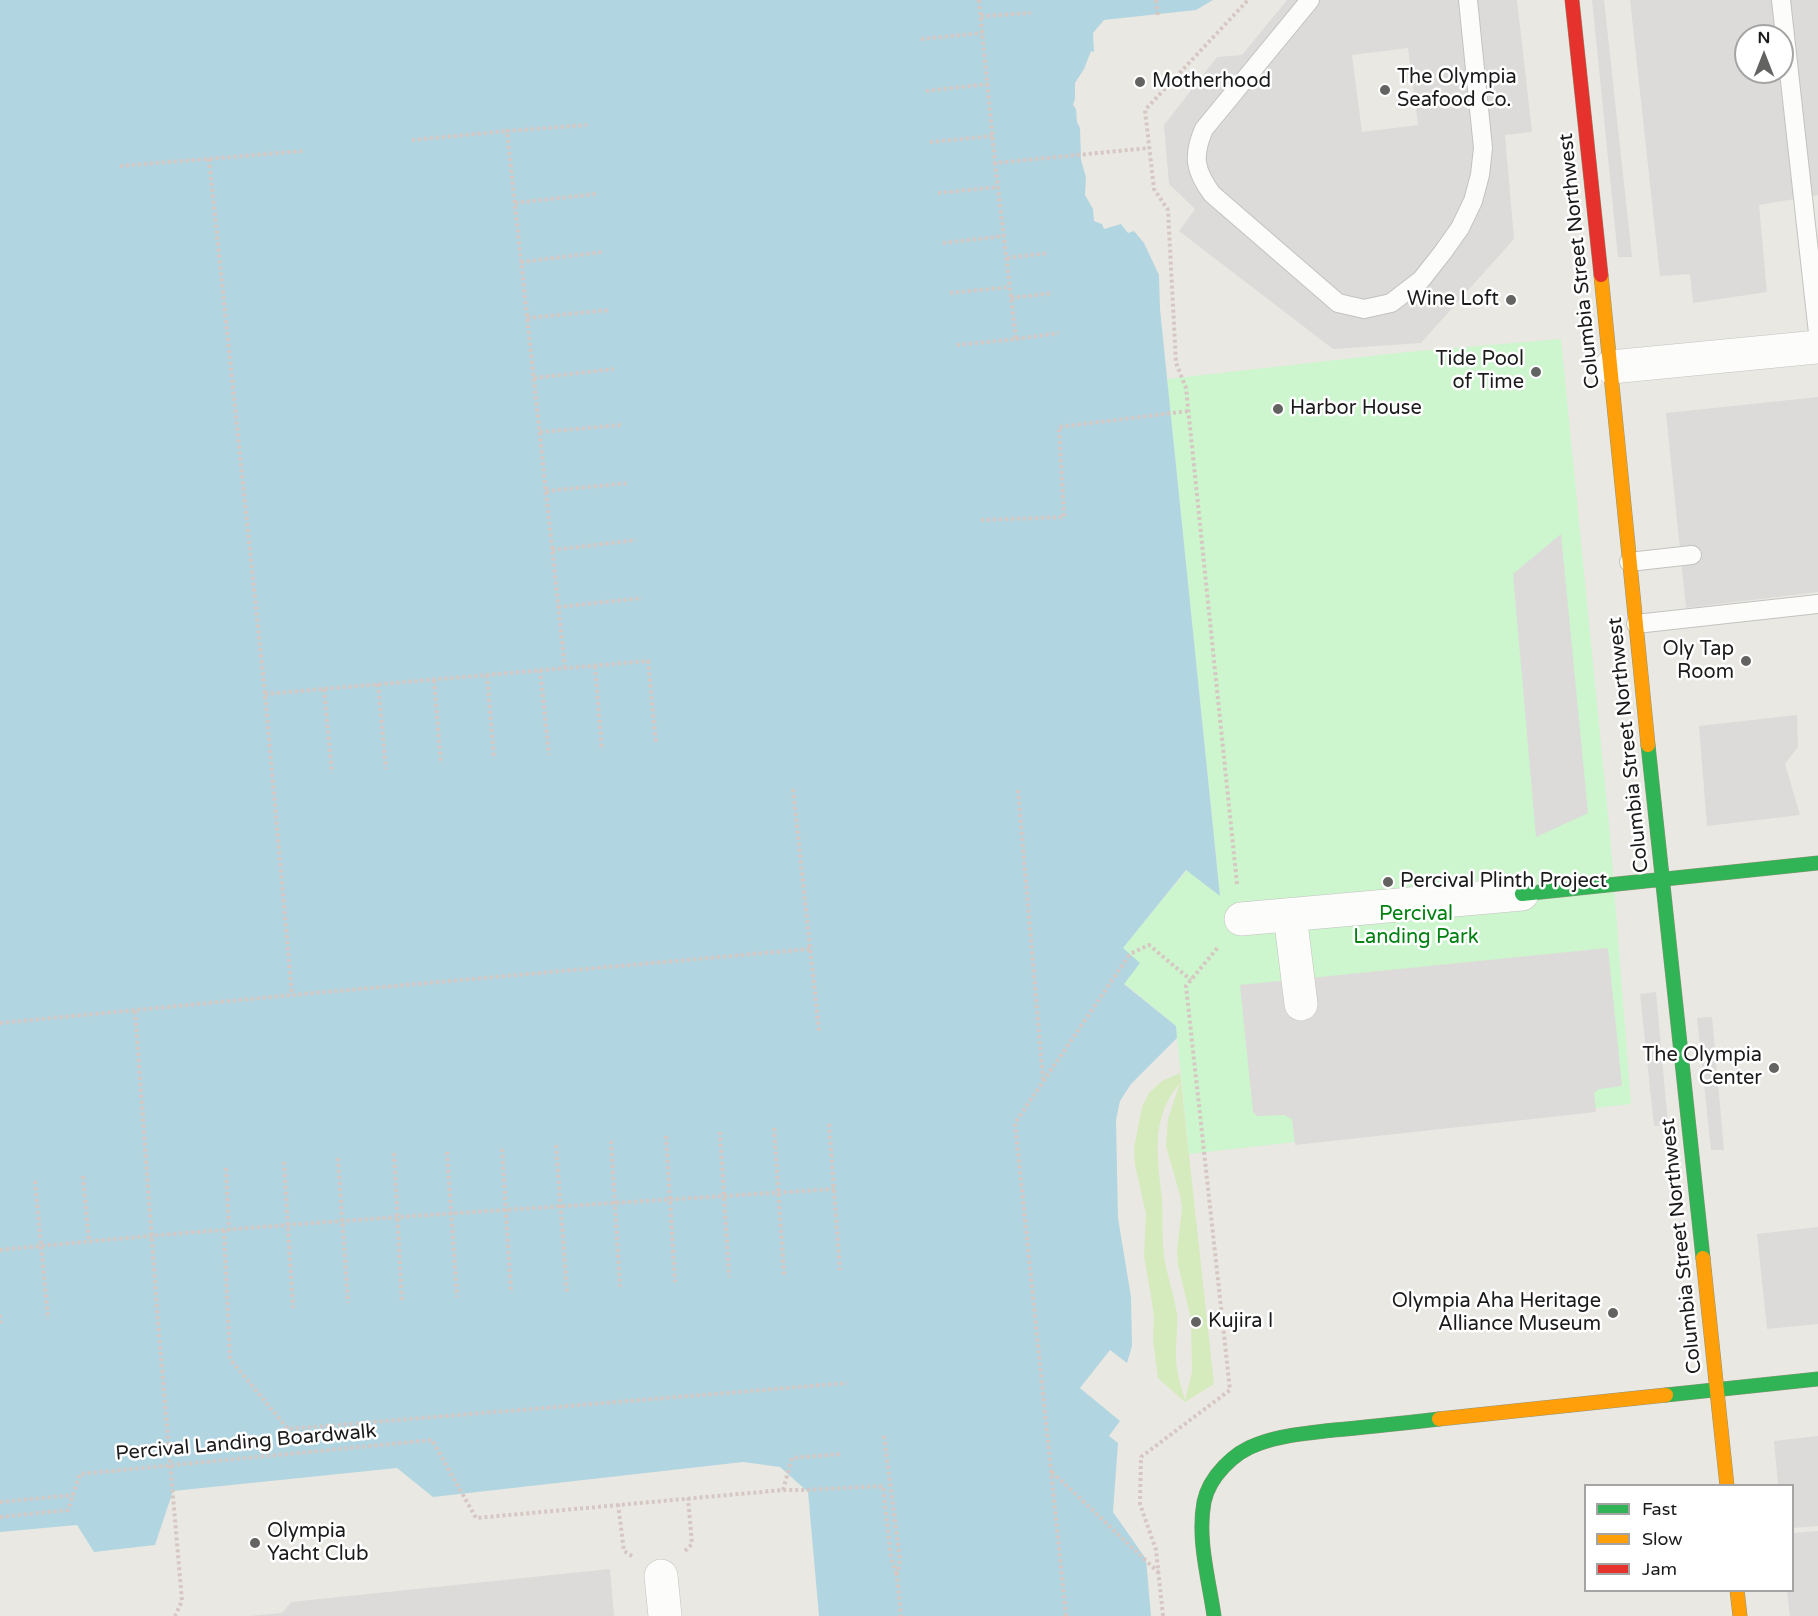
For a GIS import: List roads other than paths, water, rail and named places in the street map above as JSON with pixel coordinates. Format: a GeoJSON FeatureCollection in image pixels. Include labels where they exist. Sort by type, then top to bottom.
{"type":"FeatureCollection","features":[{"type":"Feature","properties":{"kind":"street","name":"Columbia Street Northwest"},"geometry":{"type":"LineString","coordinates":[[1572,0],[1727,1484]]}},
{"type":"Feature","properties":{"kind":"street"},"geometry":{"type":"LineString","coordinates":[[1611,367],[1818,347]]}},
{"type":"Feature","properties":{"kind":"street"},"geometry":{"type":"LineString","coordinates":[[1241,919],[1522,894],[1818,863]]}},
{"type":"Feature","properties":{"kind":"street"},"geometry":{"type":"LineString","coordinates":[[1290,915],[1301,1004]]}},
{"type":"Feature","properties":{"kind":"street"},"geometry":{"type":"LineString","coordinates":[[1214,1616],[1203,1529],[1204,1500],[1212,1484],[1228,1463],[1253,1446],[1301,1434],[1818,1379]]}},
{"type":"Feature","properties":{"kind":"street"},"geometry":{"type":"LineString","coordinates":[[661,1576],[664,1616]]}},
{"type":"Feature","properties":{"kind":"street"},"geometry":{"type":"LineString","coordinates":[[1737,1592],[1740,1616]]}},
{"type":"Feature","properties":{"kind":"lane"},"geometry":{"type":"LineString","coordinates":[[1310,0],[1204,129],[1197,144],[1196,160],[1201,178],[1212,194],[1338,303],[1364,309],[1391,303],[1421,279],[1460,228],[1473,201],[1480,175],[1483,148],[1468,0]]}},
{"type":"Feature","properties":{"kind":"lane"},"geometry":{"type":"LineString","coordinates":[[1781,0],[1818,333]]}},
{"type":"Feature","properties":{"kind":"lane"},"geometry":{"type":"LineString","coordinates":[[1629,562],[1692,555]]}},
{"type":"Feature","properties":{"kind":"lane"},"geometry":{"type":"LineString","coordinates":[[1636,624],[1818,604]]}},
{"type":"Feature","properties":{"kind":"water"},"geometry":{"type":"Polygon","coordinates":[[[0,0],[1213,0],[1196,10],[1104,20],[1093,33],[1094,52],[1091,51],[1075,83],[1073,105],[1080,128],[1081,160],[1086,177],[1085,195],[1093,209],[1094,221],[1102,224],[1104,229],[1121,224],[1128,233],[1134,231],[1144,243],[1159,275],[1160,309],[1220,896],[1186,870],[1123,948],[1140,963],[1124,984],[1176,1026],[1177,1038],[1131,1084],[1120,1101],[1116,1120],[1118,1218],[1131,1297],[1132,1346],[1127,1363],[1110,1350],[1080,1388],[1120,1421],[1109,1436],[1118,1443],[1113,1512],[1146,1559],[1151,1616],[819,1616],[808,1492],[780,1467],[743,1462],[433,1497],[397,1468],[173,1491],[155,1545],[94,1552],[77,1525],[0,1532],[0,0]]]}},
{"type":"Feature","properties":{"kind":"place","name":"Motherhood"},"geometry":{"type":"Point","coordinates":[1140,82]}},
{"type":"Feature","properties":{"kind":"place","name":"The Olympia Seafood Co."},"geometry":{"type":"Point","coordinates":[1385,90]}},
{"type":"Feature","properties":{"kind":"place","name":"Wine Loft"},"geometry":{"type":"Point","coordinates":[1511,300]}},
{"type":"Feature","properties":{"kind":"place","name":"Tide Pool of Time"},"geometry":{"type":"Point","coordinates":[1536,372]}},
{"type":"Feature","properties":{"kind":"place","name":"Harbor House"},"geometry":{"type":"Point","coordinates":[1278,409]}},
{"type":"Feature","properties":{"kind":"place","name":"Oly Tap Room"},"geometry":{"type":"Point","coordinates":[1746,661]}},
{"type":"Feature","properties":{"kind":"place","name":"Percival Plinth Project"},"geometry":{"type":"Point","coordinates":[1388,882]}},
{"type":"Feature","properties":{"kind":"place","name":"The Olympia Center"},"geometry":{"type":"Point","coordinates":[1774,1068]}},
{"type":"Feature","properties":{"kind":"place","name":"Olympia Aha Heritage Alliance Museum"},"geometry":{"type":"Point","coordinates":[1613,1313]}},
{"type":"Feature","properties":{"kind":"place","name":"Kujira I"},"geometry":{"type":"Point","coordinates":[1196,1322]}},
{"type":"Feature","properties":{"kind":"place","name":"Olympia Yacht Club"},"geometry":{"type":"Point","coordinates":[255,1543]}},
{"type":"Feature","properties":{"kind":"park label","name":"Percival Landing Park"},"geometry":{"type":"Point","coordinates":[1416,926]}}]}
